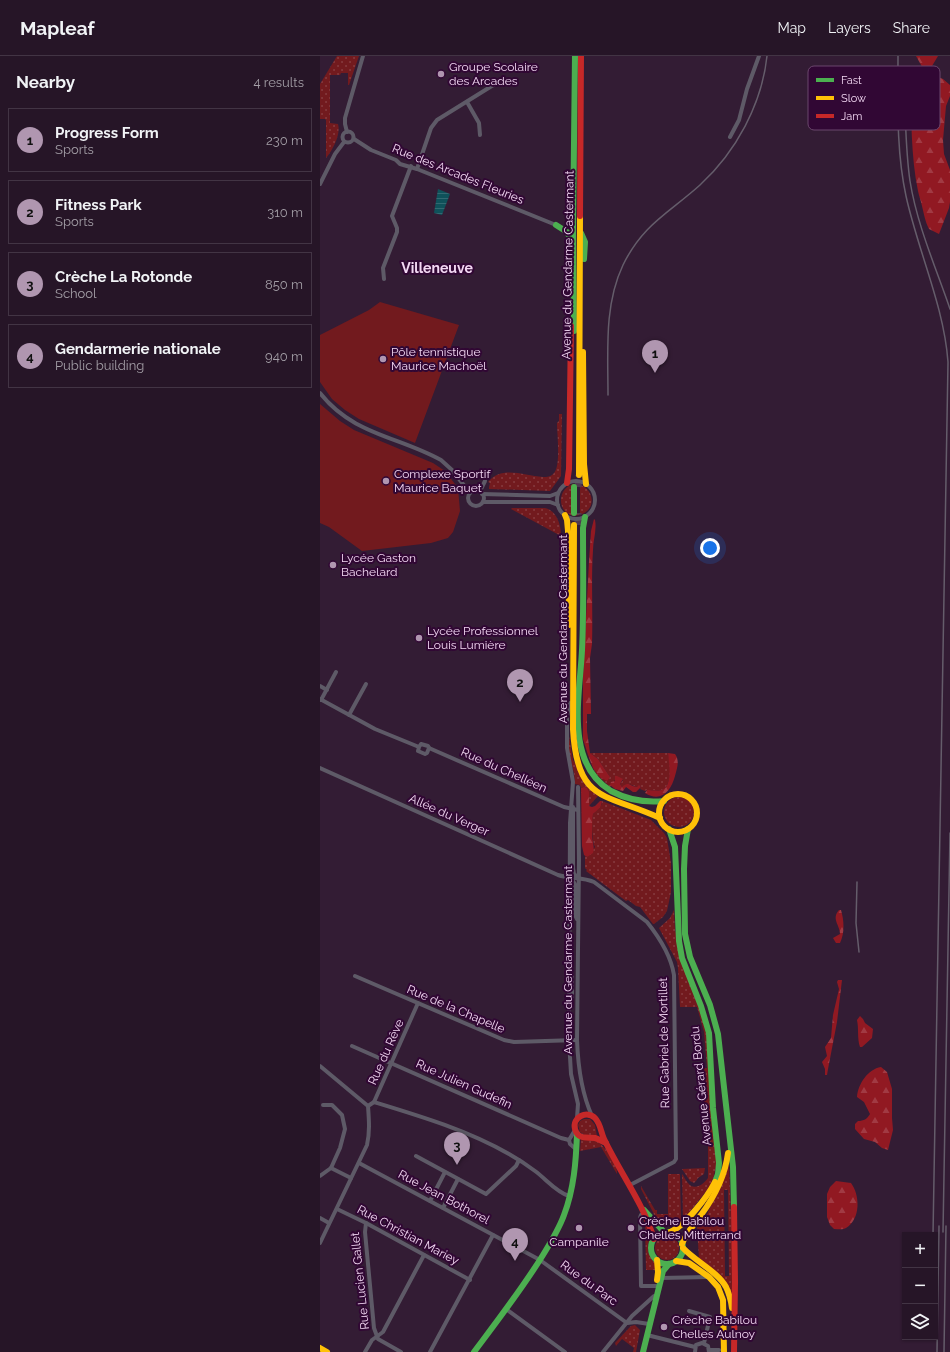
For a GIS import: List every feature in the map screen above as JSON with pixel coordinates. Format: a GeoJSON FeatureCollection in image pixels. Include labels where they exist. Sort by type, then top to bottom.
{"type":"FeatureCollection","features":[{"type":"Feature","properties":{"kind":"main road","name":"Avenue du Gendarme Castermant"},"geometry":{"type":"LineString","coordinates":[[575,56],[573,244],[576,475],[580,299],[585,245],[584,236],[580,232],[581,56]]}},
{"type":"Feature","properties":{"kind":"main road"},"geometry":{"type":"LineString","coordinates":[[556,225],[567,223],[573,210]]}},
{"type":"Feature","properties":{"kind":"main road"},"geometry":{"type":"LineString","coordinates":[[556,225],[580,232]]}},
{"type":"Feature","properties":{"kind":"main road"},"geometry":{"type":"LineString","coordinates":[[556,225],[567,232],[573,244],[569,382],[569,469],[567,483]]}},
{"type":"Feature","properties":{"kind":"main road"},"geometry":{"type":"LineString","coordinates":[[580,299],[584,388],[584,470],[586,484]]}},
{"type":"Feature","properties":{"kind":"main road"},"geometry":{"type":"LineString","coordinates":[[576,487],[576,513]]}},
{"type":"Feature","properties":{"kind":"main road"},"geometry":{"type":"LineString","coordinates":[[565,516],[568,531],[571,745],[579,770],[591,786],[606,798],[660,818],[660,811],[664,801]]}},
{"type":"Feature","properties":{"kind":"main road"},"geometry":{"type":"LineString","coordinates":[[579,706],[585,516]]}},
{"type":"Feature","properties":{"kind":"main road","name":"Avenue du Gendarme Castermant"},"geometry":{"type":"LineString","coordinates":[[575,757],[573,729],[576,524],[579,706]]}},
{"type":"Feature","properties":{"kind":"main road","name":"Avenue Gérard Bordu"},"geometry":{"type":"LineString","coordinates":[[579,706],[580,745],[584,761],[591,773],[605,787],[624,797],[648,802],[664,801],[671,796],[680,794],[689,797],[697,807],[697,817],[693,825],[688,829],[685,846],[685,934],[690,957],[713,1014],[720,1046]]}},
{"type":"Feature","properties":{"kind":"main road","name":"Avenue Gérard Bordu"},"geometry":{"type":"LineString","coordinates":[[660,818],[664,825],[669,829],[675,847],[679,941],[682,958],[707,1024],[710,1040],[713,1108],[719,1162],[718,1174],[711,1190],[683,1224],[675,1230],[667,1232]]}},
{"type":"Feature","properties":{"kind":"main road"},"geometry":{"type":"LineString","coordinates":[[669,829],[679,832],[688,829]]}},
{"type":"Feature","properties":{"kind":"main road"},"geometry":{"type":"LineString","coordinates":[[474,1352],[540,1260],[558,1227],[569,1196],[577,1151],[575,1123],[577,1119],[584,1114],[592,1116],[598,1123],[606,1144],[630,1185],[652,1229],[654,1239],[652,1244],[653,1255],[657,1260],[665,1264],[680,1258],[685,1236],[719,1190],[726,1171],[728,1149],[721,1099],[720,1046]]}},
{"type":"Feature","properties":{"kind":"main road"},"geometry":{"type":"LineString","coordinates":[[720,1046],[733,1172],[735,1282],[733,1352]]}},
{"type":"Feature","properties":{"kind":"main road"},"geometry":{"type":"LineString","coordinates":[[576,1132],[581,1137],[594,1138],[606,1144]]}},
{"type":"Feature","properties":{"kind":"main road"},"geometry":{"type":"LineString","coordinates":[[643,1211],[667,1232],[676,1234],[680,1238],[683,1246],[693,1258],[716,1274],[726,1286],[731,1303],[733,1352]]}},
{"type":"Feature","properties":{"kind":"main road"},"geometry":{"type":"LineString","coordinates":[[654,1239],[657,1236],[667,1232]]}},
{"type":"Feature","properties":{"kind":"main road"},"geometry":{"type":"LineString","coordinates":[[654,1303],[658,1272],[657,1260]]}},
{"type":"Feature","properties":{"kind":"main road"},"geometry":{"type":"LineString","coordinates":[[672,1262],[688,1264],[709,1277],[718,1287],[722,1300],[722,1350]]}},
{"type":"Feature","properties":{"kind":"main road"},"geometry":{"type":"LineString","coordinates":[[643,1352],[661,1278],[663,1272],[672,1262]]}},
{"type":"Feature","properties":{"kind":"main road"},"geometry":{"type":"LineString","coordinates":[[320,1348],[326,1352]]}},
{"type":"Feature","properties":{"kind":"street"},"geometry":{"type":"LineString","coordinates":[[347,132],[345,118],[363,56]]}},
{"type":"Feature","properties":{"kind":"street"},"geometry":{"type":"LineString","coordinates":[[730,137],[739,120],[747,88],[759,56]]}},
{"type":"Feature","properties":{"kind":"street"},"geometry":{"type":"LineString","coordinates":[[417,169],[431,128],[437,120],[495,84]]}},
{"type":"Feature","properties":{"kind":"street"},"geometry":{"type":"LineString","coordinates":[[467,102],[479,123],[480,134]]}},
{"type":"Feature","properties":{"kind":"street"},"geometry":{"type":"LineString","coordinates":[[344,142],[350,143],[354,139],[353,134],[347,132]]}},
{"type":"Feature","properties":{"kind":"street"},"geometry":{"type":"LineString","coordinates":[[344,142],[342,137],[347,132]]}},
{"type":"Feature","properties":{"kind":"street","name":"Rue des Arcades Fleuries"},"geometry":{"type":"LineString","coordinates":[[354,139],[371,150],[396,160],[400,164],[411,166],[556,225]]}},
{"type":"Feature","properties":{"kind":"street"},"geometry":{"type":"LineString","coordinates":[[320,184],[335,154],[344,142]]}},
{"type":"Feature","properties":{"kind":"street"},"geometry":{"type":"LineString","coordinates":[[384,279],[383,268],[397,232],[392,216],[411,166]]}},
{"type":"Feature","properties":{"kind":"street"},"geometry":{"type":"LineString","coordinates":[[320,393],[336,410],[352,422],[441,460],[452,470],[470,493]]}},
{"type":"Feature","properties":{"kind":"street"},"geometry":{"type":"LineString","coordinates":[[483,502],[481,493],[485,481]]}},
{"type":"Feature","properties":{"kind":"street"},"geometry":{"type":"LineString","coordinates":[[577,481],[586,484],[594,493],[595,502],[592,511],[585,516],[575,519],[565,516],[558,505],[557,499],[560,489],[567,483],[577,481]]}},
{"type":"Feature","properties":{"kind":"street"},"geometry":{"type":"LineString","coordinates":[[558,493],[550,496],[481,493],[474,490],[470,493],[468,500],[471,504],[477,506],[483,502],[550,502],[558,505]]}},
{"type":"Feature","properties":{"kind":"street"},"geometry":{"type":"LineString","coordinates":[[321,699],[336,672]]}},
{"type":"Feature","properties":{"kind":"street"},"geometry":{"type":"LineString","coordinates":[[349,715],[366,684]]}},
{"type":"Feature","properties":{"kind":"street"},"geometry":{"type":"LineString","coordinates":[[320,686],[327,690]]}},
{"type":"Feature","properties":{"kind":"street","name":"Rue du Chelléen"},"geometry":{"type":"LineString","coordinates":[[321,699],[375,729],[419,746],[422,744],[573,808]]}},
{"type":"Feature","properties":{"kind":"street","name":"Avenue du Gendarme Castermant"},"geometry":{"type":"LineString","coordinates":[[570,703],[567,716],[566,734],[572,776],[579,878],[577,1040],[579,1068],[586,1099],[592,1116]]}},
{"type":"Feature","properties":{"kind":"street","name":"Rue du Chelléen"},"geometry":{"type":"LineString","coordinates":[[419,746],[418,751],[426,754],[429,748]]}},
{"type":"Feature","properties":{"kind":"street","name":"Allée du Verger"},"geometry":{"type":"LineString","coordinates":[[320,768],[558,875],[571,878]]}},
{"type":"Feature","properties":{"kind":"street"},"geometry":{"type":"LineString","coordinates":[[573,808],[578,787]]}},
{"type":"Feature","properties":{"kind":"street","name":"Avenue du Gendarme Castermant"},"geometry":{"type":"LineString","coordinates":[[573,808],[570,938],[572,948],[572,997],[569,1002],[569,1040],[571,1074],[578,1104],[577,1119]]}},
{"type":"Feature","properties":{"kind":"street"},"geometry":{"type":"LineString","coordinates":[[571,878],[576,884],[575,915],[578,922]]}},
{"type":"Feature","properties":{"kind":"street","name":"Rue Gabriel de Mortillet"},"geometry":{"type":"LineString","coordinates":[[571,878],[579,878],[594,882],[648,922],[666,951],[674,975],[676,1159],[674,1162],[630,1185]]}},
{"type":"Feature","properties":{"kind":"street","name":"Rue de la Chapelle"},"geometry":{"type":"LineString","coordinates":[[355,976],[509,1042],[577,1040]]}},
{"type":"Feature","properties":{"kind":"street","name":"Rue du Rêve"},"geometry":{"type":"LineString","coordinates":[[368,1106],[374,1102],[418,1003]]}},
{"type":"Feature","properties":{"kind":"street","name":"Rue Julien Gudefin"},"geometry":{"type":"LineString","coordinates":[[352,1046],[568,1140]]}},
{"type":"Feature","properties":{"kind":"street"},"geometry":{"type":"LineString","coordinates":[[320,1066],[368,1106],[370,1123],[367,1145],[320,1243]]}},
{"type":"Feature","properties":{"kind":"street"},"geometry":{"type":"LineString","coordinates":[[374,1102],[441,1123],[486,1143],[519,1160],[536,1171],[558,1191],[569,1196]]}},
{"type":"Feature","properties":{"kind":"street"},"geometry":{"type":"LineString","coordinates":[[320,1176],[331,1168],[340,1148],[345,1129],[342,1115],[332,1105],[322,1104]]}},
{"type":"Feature","properties":{"kind":"street"},"geometry":{"type":"LineString","coordinates":[[576,1132],[568,1140],[577,1151]]}},
{"type":"Feature","properties":{"kind":"street"},"geometry":{"type":"LineString","coordinates":[[416,1156],[486,1194],[516,1166],[519,1160]]}},
{"type":"Feature","properties":{"kind":"street","name":"Rue Jean Bothorel"},"geometry":{"type":"LineString","coordinates":[[359,1163],[540,1260]]}},
{"type":"Feature","properties":{"kind":"street"},"geometry":{"type":"LineString","coordinates":[[331,1168],[352,1178]]}},
{"type":"Feature","properties":{"kind":"street"},"geometry":{"type":"LineString","coordinates":[[430,1201],[445,1172]]}},
{"type":"Feature","properties":{"kind":"street"},"geometry":{"type":"LineString","coordinates":[[443,1208],[458,1179]]}},
{"type":"Feature","properties":{"kind":"street","name":"Rue Christian Mariey"},"geometry":{"type":"LineString","coordinates":[[337,1208],[470,1280]]}},
{"type":"Feature","properties":{"kind":"street"},"geometry":{"type":"LineString","coordinates":[[643,1211],[640,1216],[641,1286],[656,1286]]}},
{"type":"Feature","properties":{"kind":"street"},"geometry":{"type":"LineString","coordinates":[[320,1218],[330,1223]]}},
{"type":"Feature","properties":{"kind":"street","name":"Rue Lucien Gallet"},"geometry":{"type":"LineString","coordinates":[[366,1223],[365,1232],[376,1337]]}},
{"type":"Feature","properties":{"kind":"street"},"geometry":{"type":"LineString","coordinates":[[430,1352],[493,1235]]}},
{"type":"Feature","properties":{"kind":"street"},"geometry":{"type":"LineString","coordinates":[[365,1352],[372,1340],[383,1332],[424,1255]]}},
{"type":"Feature","properties":{"kind":"street","name":"Rue du Parc"},"geometry":{"type":"LineString","coordinates":[[540,1260],[627,1323]]}},
{"type":"Feature","properties":{"kind":"street"},"geometry":{"type":"LineString","coordinates":[[661,1278],[709,1277]]}},
{"type":"Feature","properties":{"kind":"street"},"geometry":{"type":"LineString","coordinates":[[603,1352],[640,1308],[654,1296]]}},
{"type":"Feature","properties":{"kind":"street"},"geometry":{"type":"LineString","coordinates":[[506,1309],[565,1352]]}},
{"type":"Feature","properties":{"kind":"street"},"geometry":{"type":"LineString","coordinates":[[689,1311],[710,1317],[704,1343]]}},
{"type":"Feature","properties":{"kind":"street"},"geometry":{"type":"LineString","coordinates":[[627,1323],[636,1322],[649,1324]]}},
{"type":"Feature","properties":{"kind":"street"},"geometry":{"type":"LineString","coordinates":[[647,1335],[695,1350],[698,1344],[704,1343]]}},
{"type":"Feature","properties":{"kind":"street"},"geometry":{"type":"LineString","coordinates":[[376,1337],[401,1352]]}},
{"type":"Feature","properties":{"kind":"street"},"geometry":{"type":"LineString","coordinates":[[704,1343],[708,1346],[709,1351],[722,1350]]}},
{"type":"Feature","properties":{"kind":"shaded area"},"geometry":{"type":"Polygon","coordinates":[[[337,56],[359,56],[349,85],[348,73],[330,75],[330,123],[338,124],[339,128],[336,142],[326,158],[326,120],[320,119],[320,84],[337,56]]]}},
{"type":"Feature","properties":{"kind":"shaded area"},"geometry":{"type":"Polygon","coordinates":[[[438,189],[450,194],[442,215],[434,213],[438,189]]]}},
{"type":"Feature","properties":{"kind":"shaded area","name":"Pôle tennistique Maurice Machoël"},"geometry":{"type":"Polygon","coordinates":[[[380,302],[459,325],[415,443],[359,419],[332,399],[320,382],[320,335],[369,310],[380,302]]]}},
{"type":"Feature","properties":{"kind":"shaded area","name":"Complexe Sportif Maurice Baquet"},"geometry":{"type":"Polygon","coordinates":[[[320,404],[340,421],[354,430],[433,463],[445,471],[458,488],[460,511],[453,532],[448,538],[431,543],[362,551],[329,527],[320,523],[320,404]]]}},
{"type":"Feature","properties":{"kind":"shaded area"},"geometry":{"type":"Polygon","coordinates":[[[559,414],[562,414],[561,476],[550,491],[489,489],[490,483],[488,482],[500,474],[514,473],[543,477],[553,474],[557,463],[557,423],[559,421],[559,414]]]}},
{"type":"Feature","properties":{"kind":"shaded area"},"geometry":{"type":"Polygon","coordinates":[[[573,484],[580,485],[586,488],[589,492],[591,503],[585,512],[579,515],[572,515],[563,509],[561,498],[563,492],[573,484]],[[572,487],[572,513],[580,513],[580,487],[572,487]]]}},
{"type":"Feature","properties":{"kind":"shaded area"},"geometry":{"type":"Polygon","coordinates":[[[545,508],[553,512],[558,519],[561,536],[511,509],[545,508]]]}},
{"type":"Feature","properties":{"kind":"shaded area"},"geometry":{"type":"Polygon","coordinates":[[[569,736],[573,760],[598,796],[589,806],[584,787],[581,788],[580,785],[575,784],[569,754],[569,736]]]}},
{"type":"Feature","properties":{"kind":"shaded area"},"geometry":{"type":"Polygon","coordinates":[[[590,753],[668,753],[670,773],[668,783],[662,790],[645,791],[640,789],[640,786],[637,787],[629,784],[622,787],[620,784],[623,780],[615,776],[615,780],[610,787],[597,775],[593,768],[597,772],[610,777],[598,759],[590,753]]]}},
{"type":"Feature","properties":{"kind":"shaded area"},"geometry":{"type":"Polygon","coordinates":[[[679,797],[690,801],[694,812],[690,823],[679,827],[668,823],[664,812],[668,801],[679,797]]]}},
{"type":"Feature","properties":{"kind":"shaded area"},"geometry":{"type":"Polygon","coordinates":[[[602,801],[651,820],[667,838],[671,863],[671,892],[667,911],[663,917],[654,924],[640,907],[628,900],[626,901],[586,871],[585,856],[587,857],[595,847],[592,831],[593,814],[602,804],[602,801]]]}},
{"type":"Feature","properties":{"kind":"shaded area"},"geometry":{"type":"Polygon","coordinates":[[[674,910],[675,930],[707,1032],[717,1162],[712,1184],[683,1220],[682,1174],[687,1182],[693,1187],[701,1185],[708,1178],[708,1124],[704,1123],[704,1068],[707,1068],[704,1032],[697,1007],[680,1007],[677,962],[659,928],[670,918],[674,910]]]}},
{"type":"Feature","properties":{"kind":"shaded area"},"geometry":{"type":"Polygon","coordinates":[[[590,1119],[595,1125],[597,1136],[585,1135],[580,1132],[578,1125],[580,1121],[590,1119]]]}},
{"type":"Feature","properties":{"kind":"shaded area"},"geometry":{"type":"Polygon","coordinates":[[[581,1138],[594,1140],[602,1145],[613,1160],[616,1166],[617,1174],[601,1147],[580,1151],[581,1138]]]}},
{"type":"Feature","properties":{"kind":"shaded area"},"geometry":{"type":"Polygon","coordinates":[[[729,1164],[734,1297],[699,1259],[697,1226],[708,1212],[729,1164]],[[724,1190],[725,1276],[729,1276],[728,1190],[724,1190]]]}},
{"type":"Feature","properties":{"kind":"shaded area"},"geometry":{"type":"Polygon","coordinates":[[[705,1168],[704,1174],[694,1183],[690,1181],[682,1169],[705,1168]]]}},
{"type":"Feature","properties":{"kind":"shaded area"},"geometry":{"type":"Polygon","coordinates":[[[668,1174],[680,1174],[680,1221],[657,1220],[641,1189],[641,1186],[655,1210],[657,1210],[657,1214],[668,1214],[668,1174]]]}},
{"type":"Feature","properties":{"kind":"shaded area"},"geometry":{"type":"Polygon","coordinates":[[[646,1222],[651,1238],[648,1244],[648,1252],[656,1265],[657,1270],[646,1270],[646,1222]]]}},
{"type":"Feature","properties":{"kind":"shaded area"},"geometry":{"type":"Polygon","coordinates":[[[667,1236],[676,1239],[679,1248],[676,1257],[667,1260],[658,1257],[655,1248],[658,1239],[667,1236]]]}},
{"type":"Feature","properties":{"kind":"shaded area"},"geometry":{"type":"Polygon","coordinates":[[[635,1325],[640,1330],[636,1352],[633,1352],[634,1348],[622,1339],[616,1346],[615,1343],[631,1326],[635,1325]]]}},
{"type":"Feature","properties":{"kind":"green space"},"geometry":{"type":"Polygon","coordinates":[[[916,56],[938,56],[932,66],[922,66],[916,56]]]}},
{"type":"Feature","properties":{"kind":"green space"},"geometry":{"type":"Polygon","coordinates":[[[940,78],[943,79],[950,85],[950,96],[946,106],[943,140],[944,154],[950,170],[950,202],[939,234],[929,229],[918,193],[912,130],[940,130],[940,78]]]}},
{"type":"Feature","properties":{"kind":"green space"},"geometry":{"type":"Polygon","coordinates":[[[594,519],[596,528],[592,562],[592,644],[590,658],[591,714],[587,714],[587,731],[590,753],[598,759],[610,777],[607,781],[600,777],[593,768],[583,739],[583,676],[591,531],[594,519]]]}},
{"type":"Feature","properties":{"kind":"green space"},"geometry":{"type":"Polygon","coordinates":[[[668,753],[675,754],[677,757],[678,762],[675,776],[668,791],[660,796],[651,796],[645,793],[647,790],[662,790],[668,784],[670,773],[668,753]]]}},
{"type":"Feature","properties":{"kind":"green space"},"geometry":{"type":"Polygon","coordinates":[[[615,776],[623,779],[620,784],[622,787],[628,784],[637,787],[639,785],[641,787],[636,792],[633,792],[626,787],[623,791],[615,789],[610,785],[611,782],[615,781],[615,776]]]}},
{"type":"Feature","properties":{"kind":"green space"},"geometry":{"type":"Polygon","coordinates":[[[581,788],[587,788],[589,792],[589,806],[595,806],[602,801],[600,807],[593,814],[592,834],[594,850],[593,853],[587,857],[584,855],[582,846],[581,788]]]}},
{"type":"Feature","properties":{"kind":"green space"},"geometry":{"type":"Polygon","coordinates":[[[839,910],[841,910],[842,914],[843,931],[840,943],[836,943],[833,938],[840,934],[836,919],[839,910]]]}},
{"type":"Feature","properties":{"kind":"green space"},"geometry":{"type":"Polygon","coordinates":[[[838,980],[842,980],[837,1022],[827,1075],[825,1075],[825,1069],[822,1062],[827,1056],[825,1047],[831,1038],[833,1015],[839,989],[837,982],[838,980]]]}},
{"type":"Feature","properties":{"kind":"green space"},"geometry":{"type":"Polygon","coordinates":[[[860,1016],[865,1023],[873,1029],[872,1038],[862,1047],[860,1047],[859,1044],[857,1020],[860,1016]]]}},
{"type":"Feature","properties":{"kind":"green space"},"geometry":{"type":"Polygon","coordinates":[[[881,1067],[887,1072],[892,1089],[893,1130],[888,1150],[882,1148],[875,1142],[864,1139],[855,1129],[855,1124],[858,1121],[862,1121],[870,1114],[864,1102],[857,1097],[859,1087],[868,1074],[876,1068],[881,1067]]]}},
{"type":"Feature","properties":{"kind":"green space"},"geometry":{"type":"Polygon","coordinates":[[[836,1181],[851,1183],[857,1200],[857,1213],[851,1224],[843,1229],[834,1229],[830,1225],[827,1217],[827,1194],[830,1187],[836,1181]]]}},
{"type":"Feature","properties":{"kind":"tunnel"},"geometry":{"type":"LineString","coordinates":[[578,487],[579,475]]}},
{"type":"Feature","properties":{"kind":"tunnel"},"geometry":{"type":"LineString","coordinates":[[578,513],[578,525]]}},
{"type":"Feature","properties":{"kind":"railway"},"geometry":{"type":"LineString","coordinates":[[608,395],[608,328],[613,296],[623,265],[639,239],[648,229],[700,185],[725,158],[736,142],[753,109],[764,74],[767,56]]}},
{"type":"Feature","properties":{"kind":"railway"},"geometry":{"type":"LineString","coordinates":[[898,56],[898,66]]}},
{"type":"Feature","properties":{"kind":"railway"},"geometry":{"type":"LineString","coordinates":[[898,130],[906,196],[936,299],[946,341],[948,362],[933,1232]]}},
{"type":"Feature","properties":{"kind":"railway"},"geometry":{"type":"LineString","coordinates":[[906,130],[910,181],[917,214],[950,309]]}},
{"type":"Feature","properties":{"kind":"railway"},"geometry":{"type":"LineString","coordinates":[[943,1232],[950,833]]}},
{"type":"Feature","properties":{"kind":"railway"},"geometry":{"type":"LineString","coordinates":[[857,882],[856,923],[859,952]]}},
{"type":"Feature","properties":{"kind":"railway"},"geometry":{"type":"LineString","coordinates":[[937,1352],[939,1226]]}},
{"type":"Feature","properties":{"kind":"railway"},"geometry":{"type":"LineString","coordinates":[[944,1352],[946,1226]]}},
{"type":"Feature","properties":{"kind":"traffic: fast"},"geometry":{"type":"LineString","coordinates":[[574,331],[573,229],[575,56]]}},
{"type":"Feature","properties":{"kind":"traffic: fast"},"geometry":{"type":"LineString","coordinates":[[556,225],[567,232],[572,241]]}},
{"type":"Feature","properties":{"kind":"traffic: fast"},"geometry":{"type":"LineString","coordinates":[[581,233],[585,242],[584,259]]}},
{"type":"Feature","properties":{"kind":"traffic: fast"},"geometry":{"type":"LineString","coordinates":[[574,487],[574,513]]}},
{"type":"Feature","properties":{"kind":"traffic: fast"},"geometry":{"type":"LineString","coordinates":[[585,517],[583,528],[583,635],[578,707],[578,727],[581,746],[586,763],[596,779],[611,791],[624,797],[637,800],[650,802],[664,801]]}},
{"type":"Feature","properties":{"kind":"traffic: fast"},"geometry":{"type":"LineString","coordinates":[[669,829],[675,847],[679,941],[682,958],[701,1006],[709,1033],[713,1108],[719,1163],[718,1174],[715,1182]]}},
{"type":"Feature","properties":{"kind":"traffic: fast"},"geometry":{"type":"LineString","coordinates":[[688,829],[685,846],[684,869],[685,934],[690,957],[710,1005],[718,1034],[733,1167],[734,1207]]}},
{"type":"Feature","properties":{"kind":"traffic: fast"},"geometry":{"type":"LineString","coordinates":[[474,1352],[527,1280],[560,1225],[572,1185],[577,1134]]}},
{"type":"Feature","properties":{"kind":"traffic: fast"},"geometry":{"type":"LineString","coordinates":[[644,1210],[664,1232]]}},
{"type":"Feature","properties":{"kind":"traffic: fast"},"geometry":{"type":"LineString","coordinates":[[667,1232],[676,1235],[680,1239],[683,1248],[680,1257],[676,1261],[667,1264],[658,1261],[654,1257],[651,1248],[654,1239],[658,1235],[667,1232]]}},
{"type":"Feature","properties":{"kind":"traffic: fast"},"geometry":{"type":"LineString","coordinates":[[643,1352],[663,1271],[669,1264]]}},
{"type":"Feature","properties":{"kind":"traffic: slow"},"geometry":{"type":"LineString","coordinates":[[579,475],[580,216]]}},
{"type":"Feature","properties":{"kind":"traffic: slow"},"geometry":{"type":"LineString","coordinates":[[583,352],[584,464],[586,484]]}},
{"type":"Feature","properties":{"kind":"traffic: slow"},"geometry":{"type":"LineString","coordinates":[[565,515],[568,531],[569,625]]}},
{"type":"Feature","properties":{"kind":"traffic: slow"},"geometry":{"type":"LineString","coordinates":[[574,525],[573,729],[576,753],[581,771],[588,783],[597,792],[660,818]]}},
{"type":"Feature","properties":{"kind":"traffic: slow"},"geometry":{"type":"LineString","coordinates":[[674,794],[682,794],[694,803],[697,813],[694,823],[688,829],[682,832],[674,832],[662,823],[659,817],[659,809],[668,797],[674,794]]}},
{"type":"Feature","properties":{"kind":"traffic: slow"},"geometry":{"type":"LineString","coordinates":[[682,1244],[715,1193],[722,1178],[728,1153]]}},
{"type":"Feature","properties":{"kind":"traffic: slow"},"geometry":{"type":"LineString","coordinates":[[670,1232],[682,1224],[696,1210],[715,1182]]}},
{"type":"Feature","properties":{"kind":"traffic: slow"},"geometry":{"type":"LineString","coordinates":[[683,1248],[718,1276],[726,1287],[732,1308]]}},
{"type":"Feature","properties":{"kind":"traffic: slow"},"geometry":{"type":"LineString","coordinates":[[657,1260],[657,1280]]}},
{"type":"Feature","properties":{"kind":"traffic: slow"},"geometry":{"type":"LineString","coordinates":[[676,1261],[689,1263],[709,1277],[718,1287],[723,1300],[724,1352]]}},
{"type":"Feature","properties":{"kind":"traffic: slow"},"geometry":{"type":"LineString","coordinates":[[320,1348],[327,1352]]}},
{"type":"Feature","properties":{"kind":"traffic: jam"},"geometry":{"type":"LineString","coordinates":[[580,216],[581,56]]}},
{"type":"Feature","properties":{"kind":"traffic: jam"},"geometry":{"type":"LineString","coordinates":[[567,483],[569,469],[571,326]]}},
{"type":"Feature","properties":{"kind":"traffic: jam"},"geometry":{"type":"LineString","coordinates":[[606,1143],[595,1138],[578,1135],[575,1129],[578,1118],[588,1115],[597,1120],[611,1153],[644,1213],[654,1239]]}},
{"type":"Feature","properties":{"kind":"traffic: jam"},"geometry":{"type":"LineString","coordinates":[[734,1207],[734,1352]]}},
{"type":"Feature","properties":{"kind":"place","name":"Groupe Scolaire des Arcades"},"geometry":{"type":"Point","coordinates":[441,74]}},
{"type":"Feature","properties":{"kind":"place","name":"Pôle tennistique Maurice Machoël"},"geometry":{"type":"Point","coordinates":[383,359]}},
{"type":"Feature","properties":{"kind":"place","name":"Progress Form"},"geometry":{"type":"Point","coordinates":[655,373]}},
{"type":"Feature","properties":{"kind":"place","name":"Complexe Sportif Maurice Baquet"},"geometry":{"type":"Point","coordinates":[386,481]}},
{"type":"Feature","properties":{"kind":"place","name":"Lycée Gaston Bachelard"},"geometry":{"type":"Point","coordinates":[333,565]}},
{"type":"Feature","properties":{"kind":"place","name":"Lycée Professionnel Louis Lumière"},"geometry":{"type":"Point","coordinates":[419,638]}},
{"type":"Feature","properties":{"kind":"place","name":"Fitness Park"},"geometry":{"type":"Point","coordinates":[520,702]}},
{"type":"Feature","properties":{"kind":"place","name":"Crèche La Rotonde"},"geometry":{"type":"Point","coordinates":[457,1165]}},
{"type":"Feature","properties":{"kind":"place","name":"Campanile"},"geometry":{"type":"Point","coordinates":[579,1228]}},
{"type":"Feature","properties":{"kind":"place","name":"Crèche Babilou Chelles Mitterrand"},"geometry":{"type":"Point","coordinates":[631,1228]}},
{"type":"Feature","properties":{"kind":"place","name":"Gendarmerie nationale"},"geometry":{"type":"Point","coordinates":[515,1261]}},
{"type":"Feature","properties":{"kind":"place","name":"Crèche Babilou Chelles Aulnoy"},"geometry":{"type":"Point","coordinates":[664,1327]}},
{"type":"Feature","properties":{"kind":"district","name":"Villeneuve"},"geometry":{"type":"Point","coordinates":[437,268]}}]}
